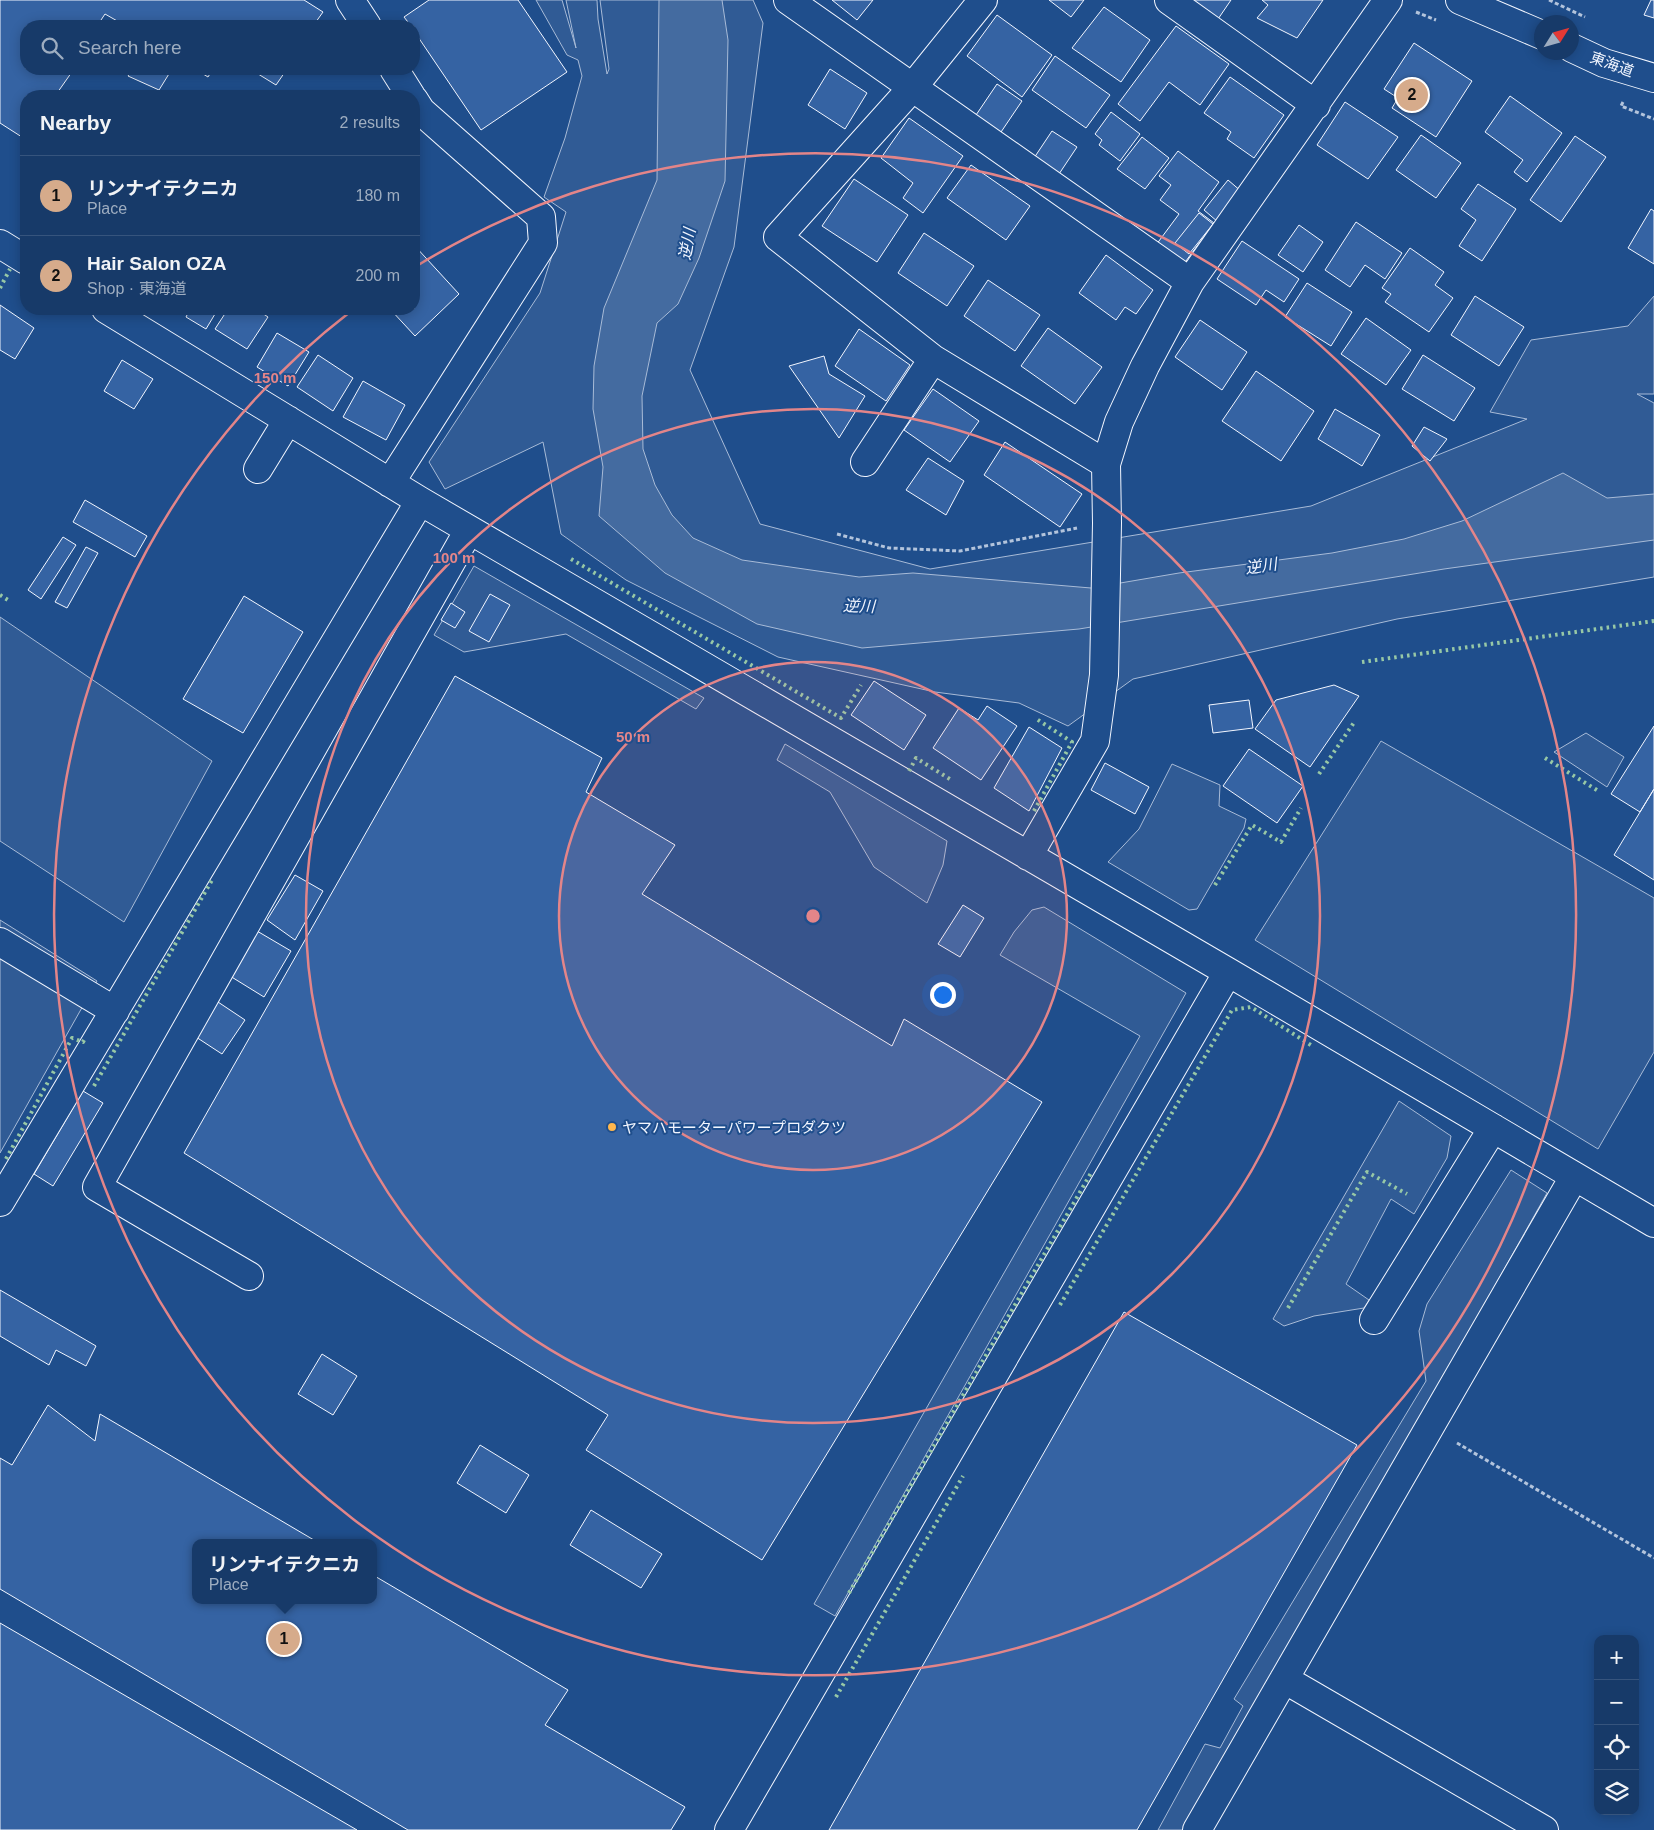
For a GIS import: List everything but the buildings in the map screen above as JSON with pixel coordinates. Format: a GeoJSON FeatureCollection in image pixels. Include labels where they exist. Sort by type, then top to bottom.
{"type":"FeatureCollection","features":[{"type":"Feature","properties":{"kind":"street"},"geometry":{"type":"LineString","coordinates":[[350,0],[363,20]]}},
{"type":"Feature","properties":{"kind":"street"},"geometry":{"type":"LineString","coordinates":[[788,0],[1190,282]]}},
{"type":"Feature","properties":{"kind":"street"},"geometry":{"type":"LineString","coordinates":[[983,0],[912,88],[778,237],[932,359],[1106,464]]}},
{"type":"Feature","properties":{"kind":"street"},"geometry":{"type":"LineString","coordinates":[[1169,0],[1316,105]]}},
{"type":"Feature","properties":{"kind":"street"},"geometry":{"type":"LineString","coordinates":[[1028,856],[1094,742],[1104,674],[1106,464],[1122,414],[1145,366],[1190,282],[1388,0]]}},
{"type":"Feature","properties":{"kind":"street"},"geometry":{"type":"LineString","coordinates":[[1460,0],[1534,32]]}},
{"type":"Feature","properties":{"kind":"street","name":"東海道"},"geometry":{"type":"LineString","coordinates":[[1579,51],[1604,63],[1654,78]]}},
{"type":"Feature","properties":{"kind":"street"},"geometry":{"type":"LineString","coordinates":[[398,75],[407,90]]}},
{"type":"Feature","properties":{"kind":"street"},"geometry":{"type":"LineString","coordinates":[[390,483],[543,243],[541,216],[420,109]]}},
{"type":"Feature","properties":{"kind":"street"},"geometry":{"type":"LineString","coordinates":[[0,244],[20,256]]}},
{"type":"Feature","properties":{"kind":"street"},"geometry":{"type":"LineString","coordinates":[[116,315],[469,530],[1228,972],[1654,1223]]}},
{"type":"Feature","properties":{"kind":"street"},"geometry":{"type":"LineString","coordinates":[[865,462],[932,359]]}},
{"type":"Feature","properties":{"kind":"street"},"geometry":{"type":"LineString","coordinates":[[258,469],[288,420]]}},
{"type":"Feature","properties":{"kind":"street"},"geometry":{"type":"LineString","coordinates":[[0,1202],[420,501]]}},
{"type":"Feature","properties":{"kind":"street"},"geometry":{"type":"LineString","coordinates":[[249,1276],[98,1187],[469,530]]}},
{"type":"Feature","properties":{"kind":"street"},"geometry":{"type":"LineString","coordinates":[[0,942],[114,1011]]}},
{"type":"Feature","properties":{"kind":"street"},"geometry":{"type":"LineString","coordinates":[[729,1830],[1228,972]]}},
{"type":"Feature","properties":{"kind":"street"},"geometry":{"type":"LineString","coordinates":[[1374,1320],[1493,1128]]}},
{"type":"Feature","properties":{"kind":"street"},"geometry":{"type":"LineString","coordinates":[[1196,1830],[1574,1176]]}},
{"type":"Feature","properties":{"kind":"street"},"geometry":{"type":"LineString","coordinates":[[1284,1679],[1544,1830]]}},
{"type":"Feature","properties":{"kind":"path"},"geometry":{"type":"LineString","coordinates":[[1621,106],[1654,118]]}},
{"type":"Feature","properties":{"kind":"path"},"geometry":{"type":"LineString","coordinates":[[837,534],[889,548],[960,551],[1107,511]]}},
{"type":"Feature","properties":{"kind":"path"},"geometry":{"type":"LineString","coordinates":[[1450,1439],[1654,1558]]}},
{"type":"Feature","properties":{"kind":"shaded area"},"geometry":{"type":"Polygon","coordinates":[[[536,0],[562,0],[576,48],[566,0],[597,0],[598,19],[607,74],[609,69],[600,0],[753,0],[763,23],[734,247],[690,370],[760,524],[930,569],[1311,506],[1527,419],[1490,412],[1531,340],[1628,326],[1654,296],[1654,394],[1637,394],[1654,403],[1654,577],[1397,619],[1133,679],[1068,726],[1019,703],[935,692],[778,657],[626,580],[561,534],[543,442],[445,489],[429,462],[540,293],[566,212],[544,197],[565,138],[582,76],[578,60],[567,55],[536,0]]]}},
{"type":"Feature","properties":{"kind":"shaded area"},"geometry":{"type":"Polygon","coordinates":[[[474,566],[704,698],[696,709],[566,634],[464,652],[434,635],[474,566]]]}},
{"type":"Feature","properties":{"kind":"shaded area"},"geometry":{"type":"Polygon","coordinates":[[[0,617],[212,761],[124,922],[0,841],[0,617]]]}},
{"type":"Feature","properties":{"kind":"shaded area"},"geometry":{"type":"Polygon","coordinates":[[[1586,733],[1624,757],[1607,787],[1554,752],[1586,733]]]}},
{"type":"Feature","properties":{"kind":"shaded area"},"geometry":{"type":"Polygon","coordinates":[[[1381,741],[1654,898],[1654,1052],[1598,1149],[1255,940],[1381,741]]]}},
{"type":"Feature","properties":{"kind":"shaded area"},"geometry":{"type":"Polygon","coordinates":[[[785,744],[947,841],[943,865],[927,903],[874,867],[830,792],[777,760],[785,744]]]}},
{"type":"Feature","properties":{"kind":"shaded area"},"geometry":{"type":"Polygon","coordinates":[[[1172,764],[1220,785],[1219,806],[1246,819],[1244,828],[1197,909],[1189,910],[1108,862],[1139,829],[1172,764]]]}},
{"type":"Feature","properties":{"kind":"shaded area"},"geometry":{"type":"Polygon","coordinates":[[[1044,907],[1186,993],[835,1616],[814,1604],[1140,1036],[1000,955],[1014,932],[1032,910],[1044,907]]]}},
{"type":"Feature","properties":{"kind":"shaded area"},"geometry":{"type":"Polygon","coordinates":[[[0,920],[97,981],[0,1153],[0,920]]]}},
{"type":"Feature","properties":{"kind":"shaded area"},"geometry":{"type":"Polygon","coordinates":[[[1399,1101],[1451,1136],[1447,1158],[1414,1214],[1391,1199],[1346,1284],[1369,1300],[1364,1308],[1314,1316],[1284,1326],[1273,1319],[1399,1101]]]}},
{"type":"Feature","properties":{"kind":"shaded area"},"geometry":{"type":"Polygon","coordinates":[[[1511,1170],[1547,1193],[1189,1830],[1158,1830],[1205,1744],[1220,1748],[1243,1706],[1234,1699],[1426,1381],[1419,1331],[1427,1304],[1511,1170]]]}},
{"type":"Feature","properties":{"kind":"water","name":"逆川"},"geometry":{"type":"Polygon","coordinates":[[[659,0],[722,0],[728,40],[725,181],[699,258],[678,304],[657,323],[642,396],[643,449],[655,485],[672,515],[693,538],[742,560],[859,577],[913,573],[1091,588],[1179,573],[1332,553],[1404,539],[1462,521],[1563,473],[1607,498],[1654,494],[1654,540],[1444,569],[1079,629],[862,648],[757,624],[665,573],[599,516],[603,467],[593,409],[594,366],[604,308],[657,180],[659,0]]]}},
{"type":"Feature","properties":{"kind":"hedge"},"geometry":{"type":"LineString","coordinates":[[0,288],[10,269]]}},
{"type":"Feature","properties":{"kind":"hedge"},"geometry":{"type":"LineString","coordinates":[[571,559],[841,718],[861,685]]}},
{"type":"Feature","properties":{"kind":"hedge"},"geometry":{"type":"LineString","coordinates":[[0,595],[8,600]]}},
{"type":"Feature","properties":{"kind":"hedge"},"geometry":{"type":"LineString","coordinates":[[1362,662],[1654,621]]}},
{"type":"Feature","properties":{"kind":"hedge"},"geometry":{"type":"LineString","coordinates":[[1034,811],[1072,742],[1035,718]]}},
{"type":"Feature","properties":{"kind":"hedge"},"geometry":{"type":"LineString","coordinates":[[1319,774],[1355,721]]}},
{"type":"Feature","properties":{"kind":"hedge"},"geometry":{"type":"LineString","coordinates":[[909,771],[916,758],[953,781]]}},
{"type":"Feature","properties":{"kind":"hedge"},"geometry":{"type":"LineString","coordinates":[[1545,758],[1600,792]]}},
{"type":"Feature","properties":{"kind":"hedge"},"geometry":{"type":"LineString","coordinates":[[1215,885],[1252,825],[1281,842],[1301,808]]}},
{"type":"Feature","properties":{"kind":"hedge"},"geometry":{"type":"LineString","coordinates":[[94,1086],[212,880]]}},
{"type":"Feature","properties":{"kind":"hedge"},"geometry":{"type":"LineString","coordinates":[[1060,1305],[1232,1010],[1251,1007],[1314,1047]]}},
{"type":"Feature","properties":{"kind":"hedge"},"geometry":{"type":"LineString","coordinates":[[6,1159],[72,1038],[83,1042],[84,1040]]}},
{"type":"Feature","properties":{"kind":"hedge"},"geometry":{"type":"LineString","coordinates":[[1288,1308],[1367,1172],[1407,1194]]}},
{"type":"Feature","properties":{"kind":"hedge"},"geometry":{"type":"LineString","coordinates":[[849,1593],[1091,1173]]}},
{"type":"Feature","properties":{"kind":"hedge"},"geometry":{"type":"LineString","coordinates":[[836,1697],[963,1476]]}},
{"type":"Feature","properties":{"kind":"place","name":"Hair Salon OZA"},"geometry":{"type":"Point","coordinates":[1412,95]}},
{"type":"Feature","properties":{"kind":"place","name":"ヤマハモーターパワープロダクツ"},"geometry":{"type":"Point","coordinates":[612,1127]}},
{"type":"Feature","properties":{"kind":"place","name":"リンナイテクニカ"},"geometry":{"type":"Point","coordinates":[284,1639]}}]}
